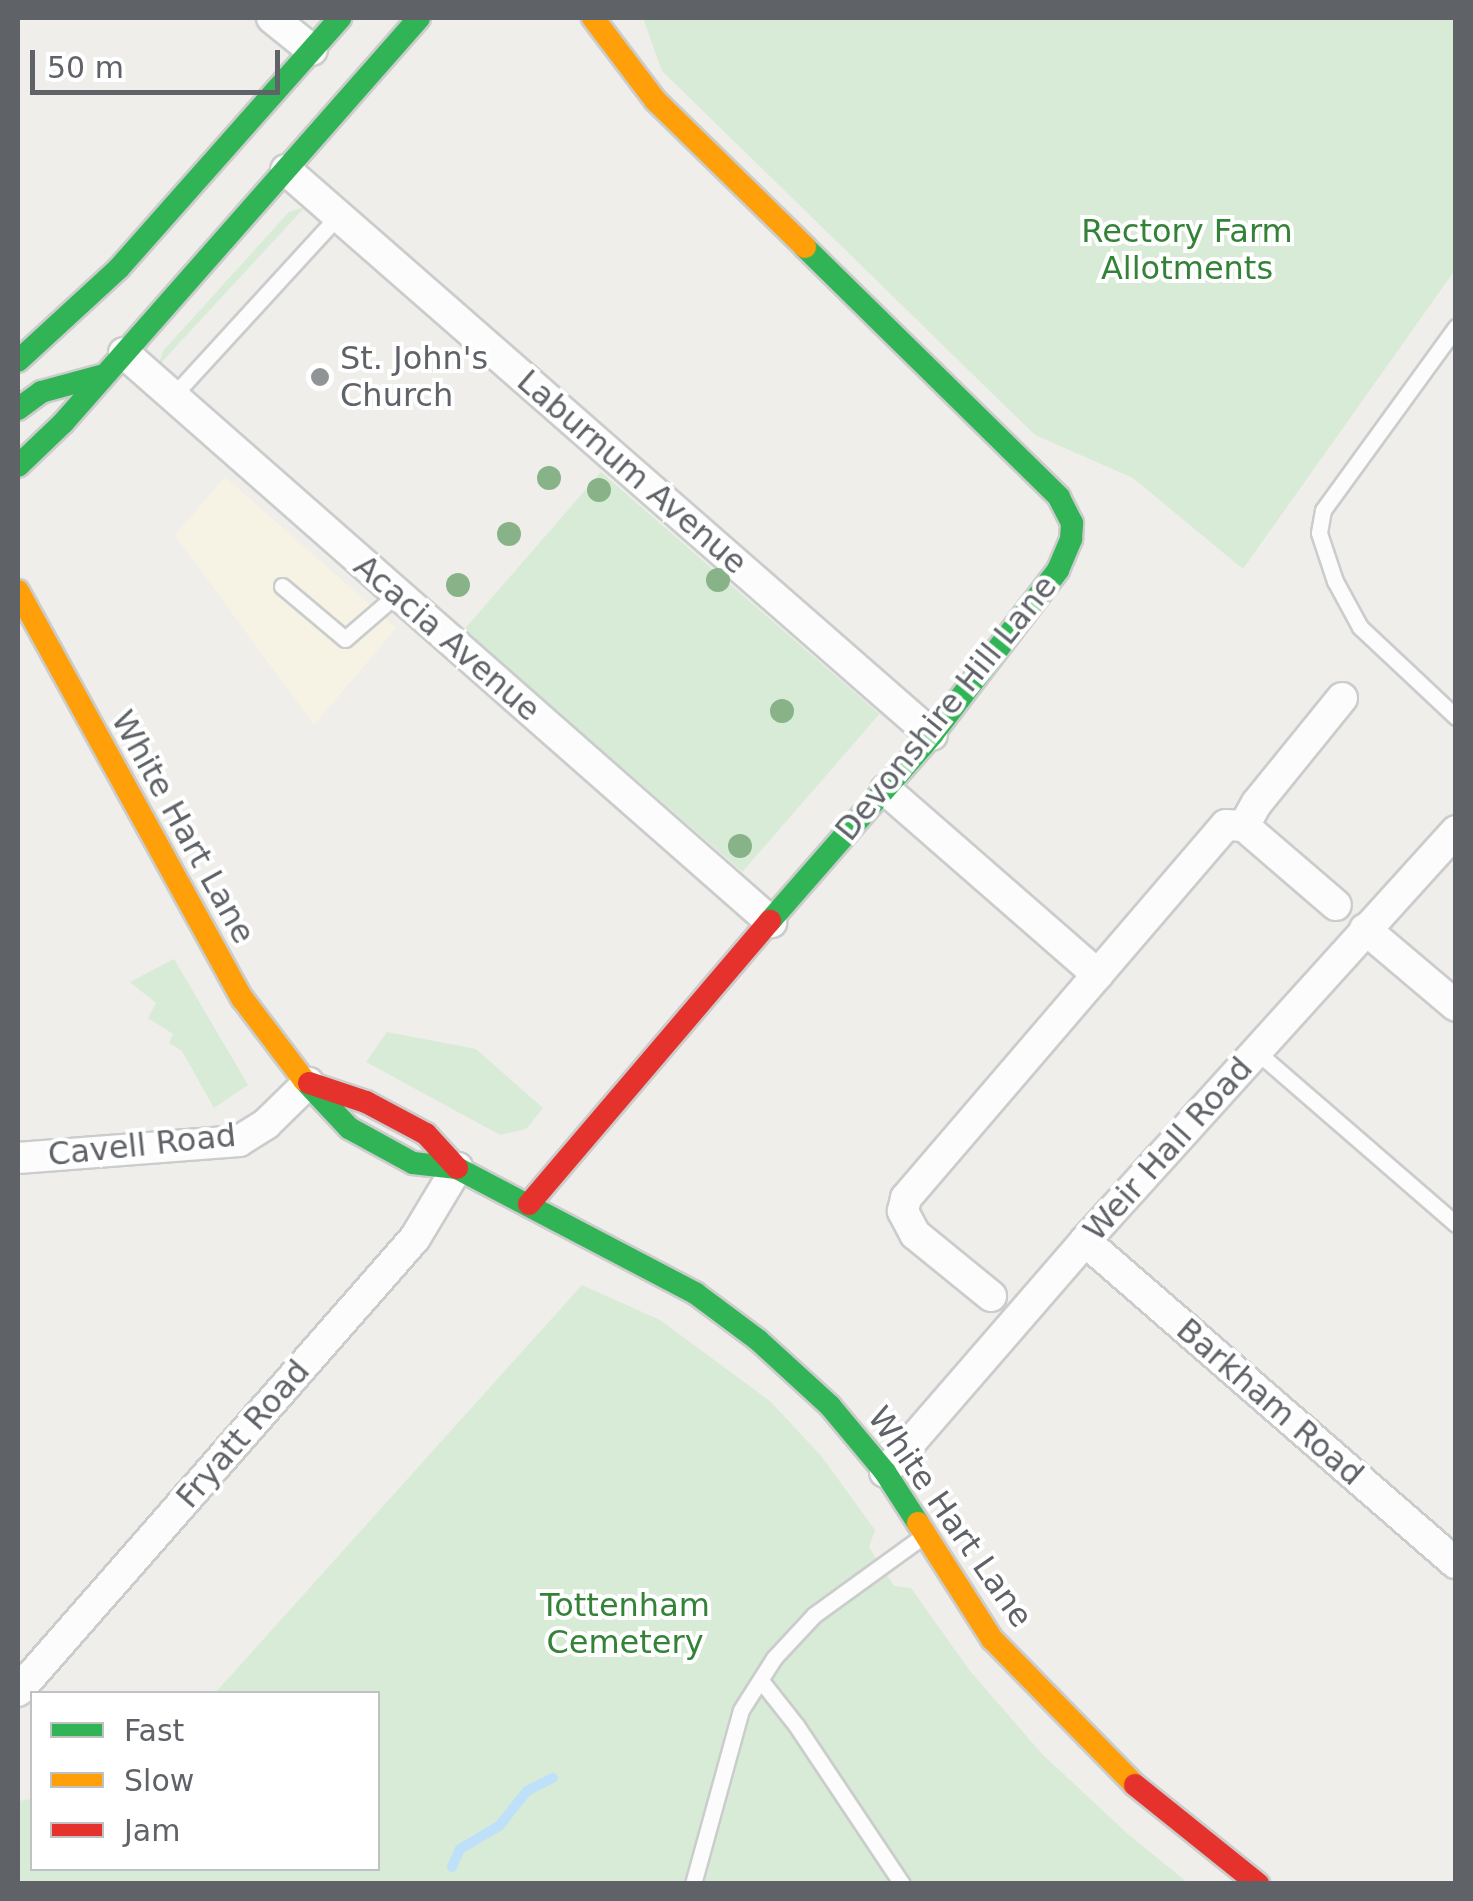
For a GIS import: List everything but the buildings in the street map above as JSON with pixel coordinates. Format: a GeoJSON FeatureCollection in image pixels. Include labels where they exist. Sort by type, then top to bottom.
{"type":"FeatureCollection","features":[{"type":"Feature","properties":{"kind":"main road"},"geometry":{"type":"LineString","coordinates":[[18,360],[119,268],[340,18]]}},
{"type":"Feature","properties":{"kind":"main road"},"geometry":{"type":"LineString","coordinates":[[18,466],[64,422],[100,376],[419,18]]}},
{"type":"Feature","properties":{"kind":"main road","name":"Devonshire Hill Lane"},"geometry":{"type":"LineString","coordinates":[[529,1204],[932,735],[1058,570],[1071,539],[1068,508],[655,100],[593,18]]}},
{"type":"Feature","properties":{"kind":"main road"},"geometry":{"type":"LineString","coordinates":[[18,409],[41,392],[100,376]]}},
{"type":"Feature","properties":{"kind":"main road","name":"White Hart Lane"},"geometry":{"type":"LineString","coordinates":[[18,591],[242,998],[283,1057],[308,1083],[366,1102],[426,1134],[457,1168],[695,1293],[758,1340],[830,1406],[886,1472],[992,1639],[1150,1800],[1258,1884]]}},
{"type":"Feature","properties":{"kind":"street"},"geometry":{"type":"LineString","coordinates":[[272,18],[312,50]]}},
{"type":"Feature","properties":{"kind":"street","name":"Devonshire Hill Lane"},"geometry":{"type":"LineString","coordinates":[[608,18],[617,48]]}},
{"type":"Feature","properties":{"kind":"street","name":"Laburnum Avenue"},"geometry":{"type":"LineString","coordinates":[[286,170],[932,735]]}},
{"type":"Feature","properties":{"kind":"street","name":"Acacia Avenue"},"geometry":{"type":"LineString","coordinates":[[124,353],[771,922]]}},
{"type":"Feature","properties":{"kind":"street"},"geometry":{"type":"LineString","coordinates":[[18,634],[47,646]]}},
{"type":"Feature","properties":{"kind":"street"},"geometry":{"type":"LineString","coordinates":[[990,1296],[915,1234],[903,1211],[906,1198],[1098,975],[1257,803],[1342,698]]}},
{"type":"Feature","properties":{"kind":"street"},"geometry":{"type":"LineString","coordinates":[[886,790],[1098,975]]}},
{"type":"Feature","properties":{"kind":"street"},"geometry":{"type":"LineString","coordinates":[[1235,825],[1336,905]]}},
{"type":"Feature","properties":{"kind":"street","name":"Weir Hall Road"},"geometry":{"type":"LineString","coordinates":[[886,1472],[1085,1240],[1456,831]]}},
{"type":"Feature","properties":{"kind":"street"},"geometry":{"type":"LineString","coordinates":[[1365,929],[1456,1006]]}},
{"type":"Feature","properties":{"kind":"street","name":"Cavell Road"},"geometry":{"type":"LineString","coordinates":[[18,1158],[239,1141],[266,1124],[308,1083]]}},
{"type":"Feature","properties":{"kind":"street","name":"Fryatt Road"},"geometry":{"type":"LineString","coordinates":[[18,1691],[415,1238],[457,1168]]}},
{"type":"Feature","properties":{"kind":"street","name":"Barkham Road"},"geometry":{"type":"LineString","coordinates":[[1085,1240],[1456,1563]]}},
{"type":"Feature","properties":{"kind":"lane"},"geometry":{"type":"LineString","coordinates":[[172,397],[338,216]]}},
{"type":"Feature","properties":{"kind":"lane"},"geometry":{"type":"LineString","coordinates":[[1456,327],[1323,510],[1320,533],[1334,582],[1360,627],[1456,717]]}},
{"type":"Feature","properties":{"kind":"lane"},"geometry":{"type":"LineString","coordinates":[[282,586],[345,639],[396,594]]}},
{"type":"Feature","properties":{"kind":"lane"},"geometry":{"type":"LineString","coordinates":[[1336,905],[1365,929]]}},
{"type":"Feature","properties":{"kind":"lane"},"geometry":{"type":"LineString","coordinates":[[1256,1051],[1456,1224]]}},
{"type":"Feature","properties":{"kind":"lane"},"geometry":{"type":"LineString","coordinates":[[990,1296],[1018,1319]]}},
{"type":"Feature","properties":{"kind":"lane"},"geometry":{"type":"LineString","coordinates":[[693,1884],[741,1710],[791,1635],[925,1534]]}},
{"type":"Feature","properties":{"kind":"lane"},"geometry":{"type":"LineString","coordinates":[[762,1682],[796,1725],[902,1884]]}},
{"type":"Feature","properties":{"kind":"shaded area"},"geometry":{"type":"Polygon","coordinates":[[[225,477],[396,628],[314,725],[175,535],[225,477]]]}},
{"type":"Feature","properties":{"kind":"green space","name":"Rectory Farm Allotments"},"geometry":{"type":"Polygon","coordinates":[[[643,18],[1455,18],[1455,270],[1243,569],[1133,478],[1035,435],[662,71],[643,18]]]}},
{"type":"Feature","properties":{"kind":"green space"},"geometry":{"type":"Polygon","coordinates":[[[305,207],[158,366],[163,351],[289,212],[305,207]]]}},
{"type":"Feature","properties":{"kind":"green space"},"geometry":{"type":"Polygon","coordinates":[[[601,472],[879,714],[742,872],[464,630],[601,472]]]}},
{"type":"Feature","properties":{"kind":"green space"},"geometry":{"type":"Polygon","coordinates":[[[174,959],[248,1085],[214,1108],[182,1051],[169,1043],[173,1034],[148,1018],[156,1003],[130,982],[174,959]]]}},
{"type":"Feature","properties":{"kind":"green space"},"geometry":{"type":"Polygon","coordinates":[[[387,1032],[476,1049],[543,1108],[526,1129],[500,1135],[366,1062],[387,1032]]]}},
{"type":"Feature","properties":{"kind":"green space","name":"Tottenham Cemetery"},"geometry":{"type":"Polygon","coordinates":[[[582,1285],[660,1320],[771,1402],[822,1457],[875,1530],[869,1547],[894,1586],[911,1588],[970,1671],[1042,1754],[1128,1834],[1188,1883],[18,1883],[18,1801],[30,1799],[30,1871],[380,1871],[380,1691],[217,1691],[582,1285]]]}},
{"type":"Feature","properties":{"kind":"waterway"},"geometry":{"type":"LineString","coordinates":[[452,1867],[460,1849],[499,1826],[527,1791],[553,1778]]}},
{"type":"Feature","properties":{"kind":"traffic: fast"},"geometry":{"type":"LineString","coordinates":[[18,361],[119,268],[340,18]]}},
{"type":"Feature","properties":{"kind":"traffic: fast"},"geometry":{"type":"LineString","coordinates":[[18,466],[63,423],[419,18]]}},
{"type":"Feature","properties":{"kind":"traffic: fast"},"geometry":{"type":"LineString","coordinates":[[770,921],[932,735],[1058,570],[1071,539],[1072,523],[1059,497],[805,247]]}},
{"type":"Feature","properties":{"kind":"traffic: fast"},"geometry":{"type":"LineString","coordinates":[[18,409],[41,392],[100,376]]}},
{"type":"Feature","properties":{"kind":"traffic: fast"},"geometry":{"type":"LineString","coordinates":[[304,1080],[349,1128],[413,1163],[457,1168],[695,1293],[758,1340],[830,1406],[885,1472],[918,1523]]}},
{"type":"Feature","properties":{"kind":"traffic: slow"},"geometry":{"type":"LineString","coordinates":[[593,18],[655,100],[805,247]]}},
{"type":"Feature","properties":{"kind":"traffic: slow"},"geometry":{"type":"LineString","coordinates":[[18,591],[242,998],[304,1080]]}},
{"type":"Feature","properties":{"kind":"traffic: slow"},"geometry":{"type":"LineString","coordinates":[[918,1523],[992,1639],[1135,1785]]}},
{"type":"Feature","properties":{"kind":"traffic: jam"},"geometry":{"type":"LineString","coordinates":[[529,1204],[770,921]]}},
{"type":"Feature","properties":{"kind":"traffic: jam"},"geometry":{"type":"LineString","coordinates":[[309,1083],[366,1102],[426,1134],[457,1168]]}},
{"type":"Feature","properties":{"kind":"traffic: jam"},"geometry":{"type":"LineString","coordinates":[[1135,1785],[1258,1884]]}},
{"type":"Feature","properties":{"kind":"place","name":"St. John's Church"},"geometry":{"type":"Point","coordinates":[320,377]}}]}
